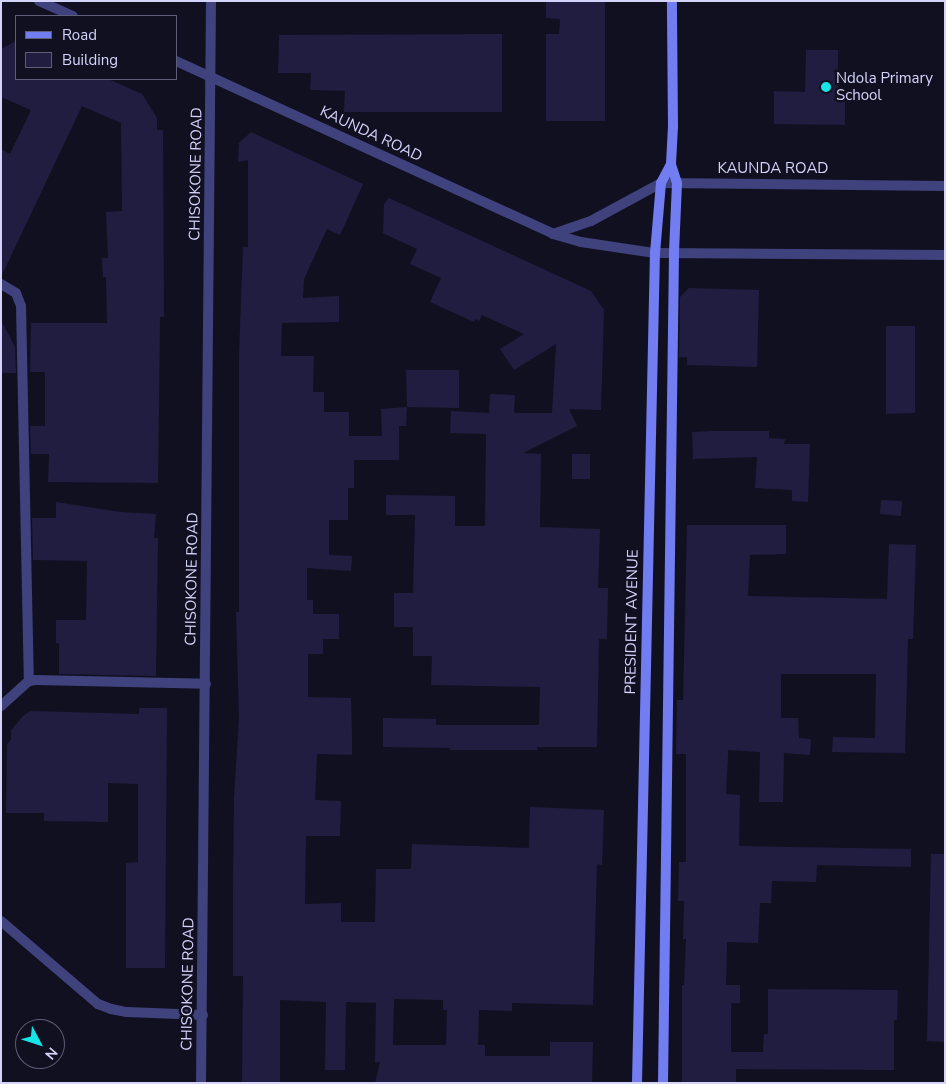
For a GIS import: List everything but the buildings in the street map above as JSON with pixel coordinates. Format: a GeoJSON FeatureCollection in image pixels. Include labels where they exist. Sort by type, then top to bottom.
{"type":"FeatureCollection","features":[{"type":"Feature","properties":{"kind":"main road","name":"PRESIDENT AVENUE"},"geometry":{"type":"LineString","coordinates":[[637,1083],[656,253],[661,183],[670,164],[673,127],[672,1]]}},
{"type":"Feature","properties":{"kind":"main road","name":"PRESIDENT AVENUE"},"geometry":{"type":"LineString","coordinates":[[663,1083],[674,252],[677,183],[670,164]]}},
{"type":"Feature","properties":{"kind":"street"},"geometry":{"type":"LineString","coordinates":[[38,1],[71,15]]}},
{"type":"Feature","properties":{"kind":"street","name":"CHISOKONE ROAD"},"geometry":{"type":"LineString","coordinates":[[201,1083],[212,76],[211,1]]}},
{"type":"Feature","properties":{"kind":"street","name":"KAUNDA ROAD"},"geometry":{"type":"LineString","coordinates":[[178,62],[553,234],[581,242],[656,253],[945,255]]}},
{"type":"Feature","properties":{"kind":"street","name":"KAUNDA ROAD"},"geometry":{"type":"LineString","coordinates":[[553,234],[590,221],[661,183],[945,186]]}},
{"type":"Feature","properties":{"kind":"street"},"geometry":{"type":"LineString","coordinates":[[1,284],[16,293],[21,306],[29,681]]}},
{"type":"Feature","properties":{"kind":"street"},"geometry":{"type":"LineString","coordinates":[[1,706],[29,681],[206,684]]}},
{"type":"Feature","properties":{"kind":"street"},"geometry":{"type":"LineString","coordinates":[[1,921],[98,1004],[127,1012],[202,1015]]}},
{"type":"Feature","properties":{"kind":"place","name":"Ndola Primary School"},"geometry":{"type":"Point","coordinates":[826,87]}}]}
